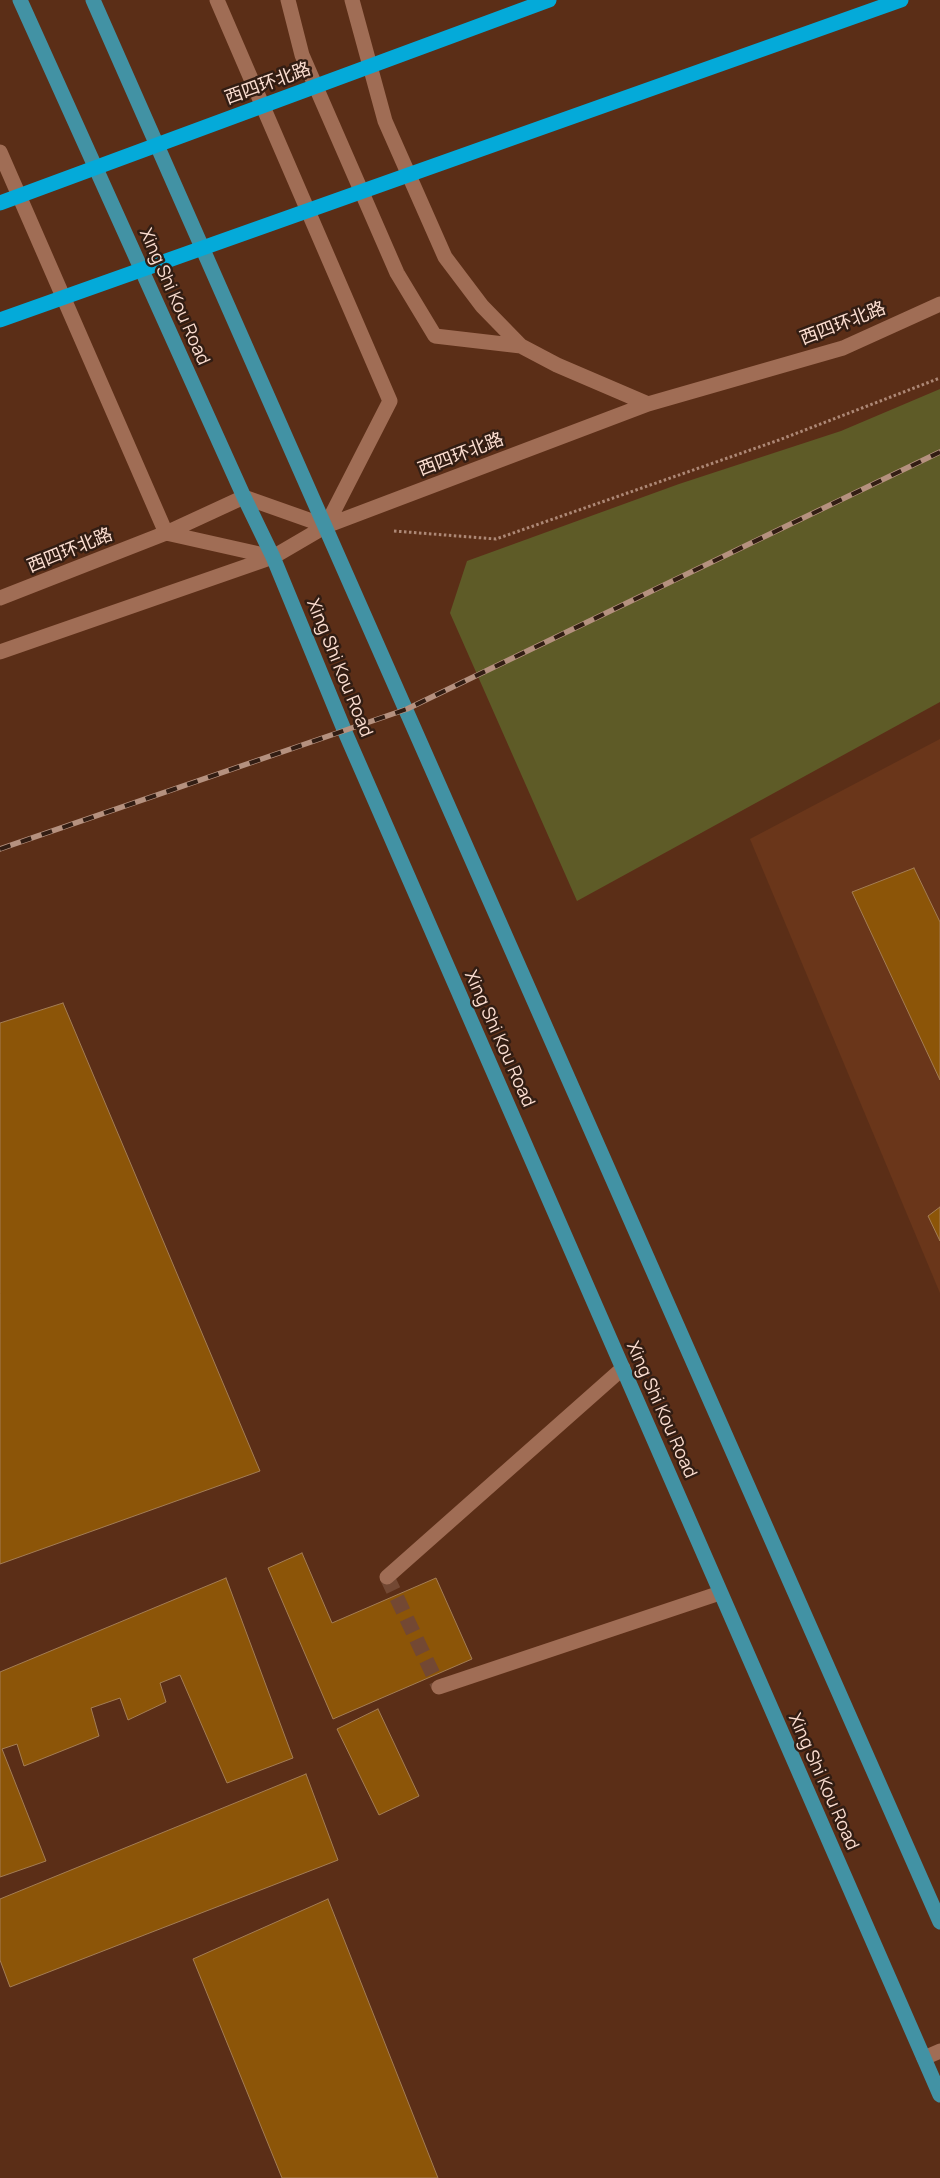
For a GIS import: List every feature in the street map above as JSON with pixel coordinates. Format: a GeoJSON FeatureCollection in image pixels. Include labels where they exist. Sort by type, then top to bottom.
{"type":"FeatureCollection","features":[{"type":"Feature","properties":{"kind":"highway","name":"西四环北路"},"geometry":{"type":"LineString","coordinates":[[0,203],[549,0]]}},
{"type":"Feature","properties":{"kind":"highway"},"geometry":{"type":"LineString","coordinates":[[0,320],[901,0]]}},
{"type":"Feature","properties":{"kind":"main road","name":"Xing Shi Kou Road"},"geometry":{"type":"LineString","coordinates":[[20,0],[244,497],[273,557],[349,741],[940,2096]]}},
{"type":"Feature","properties":{"kind":"main road"},"geometry":{"type":"LineString","coordinates":[[93,0],[940,1922]]}},
{"type":"Feature","properties":{"kind":"street"},"geometry":{"type":"LineString","coordinates":[[218,0],[390,402],[326,526],[244,497]]}},
{"type":"Feature","properties":{"kind":"street"},"geometry":{"type":"LineString","coordinates":[[288,0],[302,55],[393,264],[435,336],[521,346]]}},
{"type":"Feature","properties":{"kind":"street"},"geometry":{"type":"LineString","coordinates":[[352,0],[385,121],[445,257],[482,306],[521,346],[557,365],[648,404]]}},
{"type":"Feature","properties":{"kind":"street"},"geometry":{"type":"LineString","coordinates":[[0,152],[166,532],[273,557]]}},
{"type":"Feature","properties":{"kind":"street","name":"西四环北路"},"geometry":{"type":"LineString","coordinates":[[273,557],[326,526],[648,404],[843,348],[940,304]]}},
{"type":"Feature","properties":{"kind":"street","name":"西四环北路"},"geometry":{"type":"LineString","coordinates":[[1,599],[166,532],[244,497]]}},
{"type":"Feature","properties":{"kind":"street"},"geometry":{"type":"LineString","coordinates":[[0,652],[273,557]]}},
{"type":"Feature","properties":{"kind":"street"},"geometry":{"type":"LineString","coordinates":[[387,1577],[623,1368]]}},
{"type":"Feature","properties":{"kind":"street"},"geometry":{"type":"LineString","coordinates":[[439,1688],[720,1593]]}},
{"type":"Feature","properties":{"kind":"street"},"geometry":{"type":"LineString","coordinates":[[924,2058],[940,2051]]}},
{"type":"Feature","properties":{"kind":"path"},"geometry":{"type":"LineString","coordinates":[[392,531],[496,539],[779,440],[940,378]]}},
{"type":"Feature","properties":{"kind":"shaded area"},"geometry":{"type":"Polygon","coordinates":[[[940,389],[940,702],[577,901],[450,613],[467,561],[679,484],[841,431],[940,389]]]}},
{"type":"Feature","properties":{"kind":"shaded area"},"geometry":{"type":"Polygon","coordinates":[[[940,739],[940,1293],[750,839],[940,739]]]}},
{"type":"Feature","properties":{"kind":"building"},"geometry":{"type":"Polygon","coordinates":[[[914,868],[940,922],[940,1080],[852,892],[914,868]]]}},
{"type":"Feature","properties":{"kind":"building"},"geometry":{"type":"Polygon","coordinates":[[[63,1003],[260,1471],[0,1564],[0,1023],[63,1003]]]}},
{"type":"Feature","properties":{"kind":"building"},"geometry":{"type":"Polygon","coordinates":[[[940,1207],[940,1241],[928,1216],[940,1207]]]}},
{"type":"Feature","properties":{"kind":"building"},"geometry":{"type":"Polygon","coordinates":[[[302,1553],[332,1623],[436,1578],[472,1659],[333,1719],[268,1568],[302,1553]]]}},
{"type":"Feature","properties":{"kind":"building"},"geometry":{"type":"Polygon","coordinates":[[[226,1578],[293,1758],[227,1783],[180,1675],[160,1683],[166,1702],[128,1720],[120,1698],[91,1708],[99,1736],[24,1766],[17,1744],[2,1749],[46,1861],[0,1877],[0,1672],[226,1578]]]}},
{"type":"Feature","properties":{"kind":"building"},"geometry":{"type":"Polygon","coordinates":[[[378,1709],[419,1796],[379,1815],[337,1729],[378,1709]]]}},
{"type":"Feature","properties":{"kind":"building"},"geometry":{"type":"Polygon","coordinates":[[[306,1774],[338,1860],[10,1987],[0,1960],[0,1899],[306,1774]]]}},
{"type":"Feature","properties":{"kind":"building"},"geometry":{"type":"Polygon","coordinates":[[[328,1899],[438,2178],[282,2178],[193,1959],[328,1899]]]}},
{"type":"Feature","properties":{"kind":"tunnel"},"geometry":{"type":"LineString","coordinates":[[387,1577],[439,1687]]}},
{"type":"Feature","properties":{"kind":"railway"},"geometry":{"type":"LineString","coordinates":[[0,849],[407,709],[940,452]]}}]}
